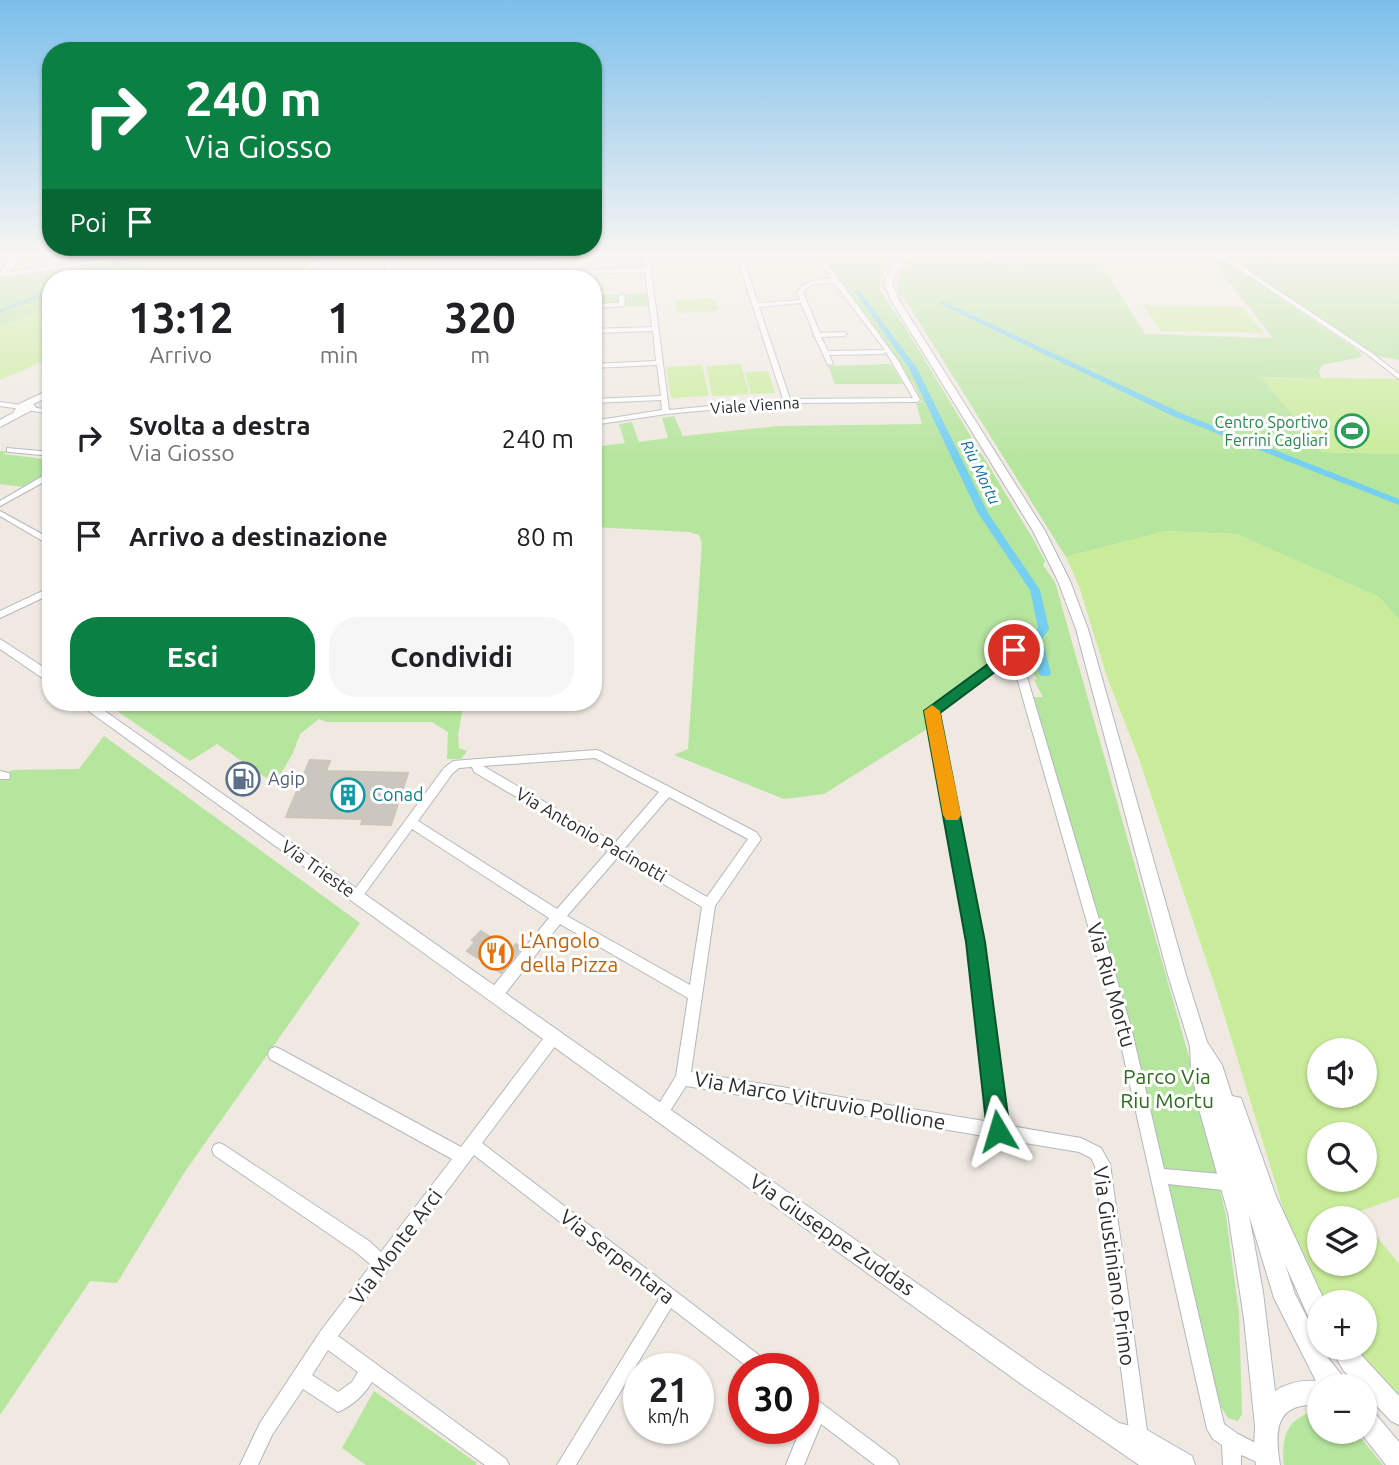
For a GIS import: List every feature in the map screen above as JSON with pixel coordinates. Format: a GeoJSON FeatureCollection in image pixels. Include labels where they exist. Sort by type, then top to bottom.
{"type":"FeatureCollection","features":[{"type":"Feature","properties":{"kind":"main road"},"geometry":{"type":"LineString","coordinates":[[910,323],[1039,531],[1069,593],[1199,1045],[1200,1069],[1232,1183],[1250,1272],[1267,1425],[1267,1463]]}},
{"type":"Feature","properties":{"kind":"main road"},"geometry":{"type":"LineString","coordinates":[[0,418],[42,399]]}},
{"type":"Feature","properties":{"kind":"main road"},"geometry":{"type":"LineString","coordinates":[[0,424],[24,408]]}},
{"type":"Feature","properties":{"kind":"main road"},"geometry":{"type":"LineString","coordinates":[[0,643],[42,673]]}},
{"type":"Feature","properties":{"kind":"main road","name":"Via Trieste"},"geometry":{"type":"LineString","coordinates":[[96,711],[554,1036]]}},
{"type":"Feature","properties":{"kind":"main road","name":"Via Giuseppe Zuddas"},"geometry":{"type":"LineString","coordinates":[[554,1036],[1021,1370],[1160,1465]]}},
{"type":"Feature","properties":{"kind":"main road"},"geometry":{"type":"LineString","coordinates":[[1199,1045],[1215,1072],[1285,1298],[1325,1374]]}},
{"type":"Feature","properties":{"kind":"main road"},"geometry":{"type":"LineString","coordinates":[[1219,1084],[1237,1109],[1267,1199],[1307,1290]]}},
{"type":"Feature","properties":{"kind":"main road"},"geometry":{"type":"LineString","coordinates":[[1350,1360],[1399,1413]]}},
{"type":"Feature","properties":{"kind":"main road"},"geometry":{"type":"LineString","coordinates":[[1267,1425],[1276,1405],[1284,1398],[1307,1392]]}},
{"type":"Feature","properties":{"kind":"main road","name":"Via Giuseppe Zuddas"},"geometry":{"type":"LineString","coordinates":[[1111,1431],[1139,1438],[1183,1465]]}},
{"type":"Feature","properties":{"kind":"main road"},"geometry":{"type":"LineString","coordinates":[[1377,1431],[1399,1455]]}},
{"type":"Feature","properties":{"kind":"main road"},"geometry":{"type":"LineString","coordinates":[[1377,1433],[1399,1462]]}},
{"type":"Feature","properties":{"kind":"street"},"geometry":{"type":"LineString","coordinates":[[655,323],[666,412]]}},
{"type":"Feature","properties":{"kind":"street"},"geometry":{"type":"LineString","coordinates":[[762,323],[787,401]]}},
{"type":"Feature","properties":{"kind":"street"},"geometry":{"type":"LineString","coordinates":[[812,323],[831,364]]}},
{"type":"Feature","properties":{"kind":"street","name":"Viale Vienna"},"geometry":{"type":"LineString","coordinates":[[602,422],[666,412],[787,401],[917,400],[890,352],[868,323]]}},
{"type":"Feature","properties":{"kind":"street"},"geometry":{"type":"LineString","coordinates":[[1324,323],[1399,377]]}},
{"type":"Feature","properties":{"kind":"street"},"geometry":{"type":"LineString","coordinates":[[602,331],[656,329]]}},
{"type":"Feature","properties":{"kind":"street"},"geometry":{"type":"LineString","coordinates":[[816,335],[844,334]]}},
{"type":"Feature","properties":{"kind":"street"},"geometry":{"type":"LineString","coordinates":[[825,353],[883,352]]}},
{"type":"Feature","properties":{"kind":"street"},"geometry":{"type":"LineString","coordinates":[[602,366],[660,363]]}},
{"type":"Feature","properties":{"kind":"street"},"geometry":{"type":"LineString","coordinates":[[602,401],[665,398]]}},
{"type":"Feature","properties":{"kind":"street"},"geometry":{"type":"LineString","coordinates":[[0,404],[42,411]]}},
{"type":"Feature","properties":{"kind":"street"},"geometry":{"type":"LineString","coordinates":[[10,450],[42,453]]}},
{"type":"Feature","properties":{"kind":"street"},"geometry":{"type":"LineString","coordinates":[[0,504],[42,480]]}},
{"type":"Feature","properties":{"kind":"street"},"geometry":{"type":"LineString","coordinates":[[0,513],[42,537]]}},
{"type":"Feature","properties":{"kind":"street"},"geometry":{"type":"LineString","coordinates":[[0,615],[42,594]]}},
{"type":"Feature","properties":{"kind":"street","name":"Via Riu Mortu"},"geometry":{"type":"LineString","coordinates":[[998,1131],[976,942],[932,711],[1014,650],[1124,1027],[1216,1429],[1221,1437],[1231,1440],[1267,1463]]}},
{"type":"Feature","properties":{"kind":"street"},"geometry":{"type":"LineString","coordinates":[[356,896],[452,766],[596,754],[752,835],[755,839],[709,904],[683,1078],[661,1112]]}},
{"type":"Feature","properties":{"kind":"street","name":"Via Antonio Pacinotti"},"geometry":{"type":"LineString","coordinates":[[476,763],[478,769],[709,904]]}},
{"type":"Feature","properties":{"kind":"street"},"geometry":{"type":"LineString","coordinates":[[496,995],[558,917],[667,792]]}},
{"type":"Feature","properties":{"kind":"street"},"geometry":{"type":"LineString","coordinates":[[411,823],[558,917],[694,994]]}},
{"type":"Feature","properties":{"kind":"street","name":"Via Monte Arci"},"geometry":{"type":"LineString","coordinates":[[249,1465],[266,1429],[326,1338],[554,1036]]}},
{"type":"Feature","properties":{"kind":"street","name":"Via Serpentara"},"geometry":{"type":"LineString","coordinates":[[275,1054],[468,1151],[742,1353]]}},
{"type":"Feature","properties":{"kind":"street","name":"Via Marco Vitruvio Pollione"},"geometry":{"type":"LineString","coordinates":[[683,1078],[998,1131]]}},
{"type":"Feature","properties":{"kind":"street","name":"Via Giustiniano Primo"},"geometry":{"type":"LineString","coordinates":[[998,1131],[1081,1145],[1090,1148],[1099,1158],[1139,1438]]}},
{"type":"Feature","properties":{"kind":"street"},"geometry":{"type":"LineString","coordinates":[[219,1150],[363,1247],[382,1264]]}},
{"type":"Feature","properties":{"kind":"street"},"geometry":{"type":"LineString","coordinates":[[1159,1176],[1232,1183]]}},
{"type":"Feature","properties":{"kind":"street"},"geometry":{"type":"LineString","coordinates":[[566,1465],[669,1297]]}},
{"type":"Feature","properties":{"kind":"street"},"geometry":{"type":"LineString","coordinates":[[326,1338],[500,1465]]}},
{"type":"Feature","properties":{"kind":"street"},"geometry":{"type":"LineString","coordinates":[[300,1377],[338,1404],[358,1388],[370,1370]]}},
{"type":"Feature","properties":{"kind":"street"},"geometry":{"type":"LineString","coordinates":[[819,1413],[890,1465]]}},
{"type":"Feature","properties":{"kind":"street"},"geometry":{"type":"LineString","coordinates":[[1231,1440],[1232,1465]]}},
{"type":"Feature","properties":{"kind":"street"},"geometry":{"type":"LineString","coordinates":[[795,1465],[800,1444]]}},
{"type":"Feature","properties":{"kind":"green space"},"geometry":{"type":"Polygon","coordinates":[[[9,323],[42,323],[42,362],[0,380],[0,327],[9,323]]]}},
{"type":"Feature","properties":{"kind":"green space","name":"Parco Via Riu Mortu"},"geometry":{"type":"Polygon","coordinates":[[[870,323],[903,323],[1036,544],[1045,561],[1043,565],[1055,582],[1196,1082],[1226,1216],[1239,1313],[1242,1414],[1238,1421],[1228,1418],[1221,1407],[1034,697],[1043,697],[1034,680],[1037,679],[1021,651],[1013,648],[1006,650],[928,708],[932,726],[824,794],[784,799],[674,755],[688,749],[702,543],[699,535],[689,532],[602,527],[602,446],[625,443],[619,424],[632,422],[639,442],[668,438],[662,418],[674,416],[683,436],[778,426],[922,424],[916,403],[922,402],[914,385],[870,323]]]}},
{"type":"Feature","properties":{"kind":"green space"},"geometry":{"type":"Polygon","coordinates":[[[920,323],[1138,323],[1145,334],[1273,338],[1262,323],[1318,323],[1360,352],[1361,357],[1322,365],[1319,371],[1321,378],[1262,377],[1322,452],[1399,454],[1399,620],[1379,597],[1236,534],[1166,531],[1066,557],[920,323]]]}},
{"type":"Feature","properties":{"kind":"green space"},"geometry":{"type":"Polygon","coordinates":[[[1156,323],[1256,323],[1264,333],[1161,331],[1156,323]]]}},
{"type":"Feature","properties":{"kind":"green space"},"geometry":{"type":"Polygon","coordinates":[[[1329,323],[1399,323],[1399,360],[1378,356],[1329,323]]]}},
{"type":"Feature","properties":{"kind":"green space"},"geometry":{"type":"Polygon","coordinates":[[[741,364],[749,394],[712,396],[706,366],[741,364]]]}},
{"type":"Feature","properties":{"kind":"green space"},"geometry":{"type":"Polygon","coordinates":[[[891,364],[903,384],[835,384],[828,366],[891,364]]]}},
{"type":"Feature","properties":{"kind":"green space"},"geometry":{"type":"Polygon","coordinates":[[[702,365],[709,396],[671,398],[666,367],[702,365]]]}},
{"type":"Feature","properties":{"kind":"green space"},"geometry":{"type":"Polygon","coordinates":[[[768,371],[775,393],[751,394],[745,372],[768,371]]]}},
{"type":"Feature","properties":{"kind":"green space","name":"Centro Sportivo Ferrini Cagliari"},"geometry":{"type":"Polygon","coordinates":[[[1261,377],[1399,379],[1399,454],[1322,452],[1261,377]]]}},
{"type":"Feature","properties":{"kind":"green space"},"geometry":{"type":"Polygon","coordinates":[[[0,451],[6,451],[4,454],[42,459],[42,477],[24,487],[0,484],[0,451]]]}},
{"type":"Feature","properties":{"kind":"green space"},"geometry":{"type":"Polygon","coordinates":[[[1166,531],[1236,534],[1379,597],[1399,620],[1399,1197],[1374,1206],[1307,1206],[1307,1268],[1288,1224],[1218,995],[1138,756],[1107,677],[1079,586],[1066,557],[1166,531]]]}},
{"type":"Feature","properties":{"kind":"green space"},"geometry":{"type":"Polygon","coordinates":[[[117,711],[462,711],[458,735],[459,748],[467,751],[461,759],[447,759],[448,732],[432,722],[326,722],[319,719],[300,734],[293,753],[275,784],[217,744],[190,761],[117,711]]]}},
{"type":"Feature","properties":{"kind":"green space"},"geometry":{"type":"Polygon","coordinates":[[[104,736],[360,923],[184,1173],[117,1283],[90,1281],[0,1415],[0,781],[12,770],[79,769],[104,736]]]}},
{"type":"Feature","properties":{"kind":"green space"},"geometry":{"type":"Polygon","coordinates":[[[1377,1237],[1399,1264],[1399,1400],[1364,1360],[1377,1360],[1377,1290],[1317,1290],[1311,1276],[1377,1276],[1377,1237]]]}},
{"type":"Feature","properties":{"kind":"green space"},"geometry":{"type":"Polygon","coordinates":[[[374,1391],[477,1463],[476,1465],[366,1465],[342,1448],[374,1391]]]}},
{"type":"Feature","properties":{"kind":"green space"},"geometry":{"type":"Polygon","coordinates":[[[1307,1414],[1307,1444],[1366,1444],[1383,1465],[1284,1465],[1283,1447],[1287,1431],[1297,1419],[1307,1414]]]}},
{"type":"Feature","properties":{"kind":"building","name":"Conad"},"geometry":{"type":"Polygon","coordinates":[[[310,760],[330,761],[326,771],[408,773],[391,825],[361,824],[363,819],[286,817],[310,760]]]}},
{"type":"Feature","properties":{"kind":"building","name":"L'Angolo della Pizza"},"geometry":{"type":"Polygon","coordinates":[[[481,931],[511,950],[516,944],[521,948],[501,973],[467,951],[475,942],[472,940],[481,931]]]}},
{"type":"Feature","properties":{"kind":"waterway","name":"Riu Mortu"},"geometry":{"type":"LineString","coordinates":[[881,323],[913,368],[983,513],[1035,590],[1044,629],[1036,639],[1045,673]]}},
{"type":"Feature","properties":{"kind":"waterway"},"geometry":{"type":"LineString","coordinates":[[985,323],[1178,415],[1399,502]]}},
{"type":"Feature","properties":{"kind":"slow traffic"},"geometry":{"type":"LineString","coordinates":[[932,711],[952,815]]}},
{"type":"Feature","properties":{"kind":"place","name":"Centro Sportivo Ferrini Cagliari"},"geometry":{"type":"Point","coordinates":[1352,431]}},
{"type":"Feature","properties":{"kind":"place","name":"Agip"},"geometry":{"type":"Point","coordinates":[243,779]}},
{"type":"Feature","properties":{"kind":"place","name":"Conad"},"geometry":{"type":"Point","coordinates":[348,795]}},
{"type":"Feature","properties":{"kind":"place","name":"L'Angolo della Pizza"},"geometry":{"type":"Point","coordinates":[496,953]}},
{"type":"Feature","properties":{"kind":"route"},"geometry":{"type":"LineString","coordinates":[[998,1131],[976,942],[932,711],[1014,650]]}}]}
